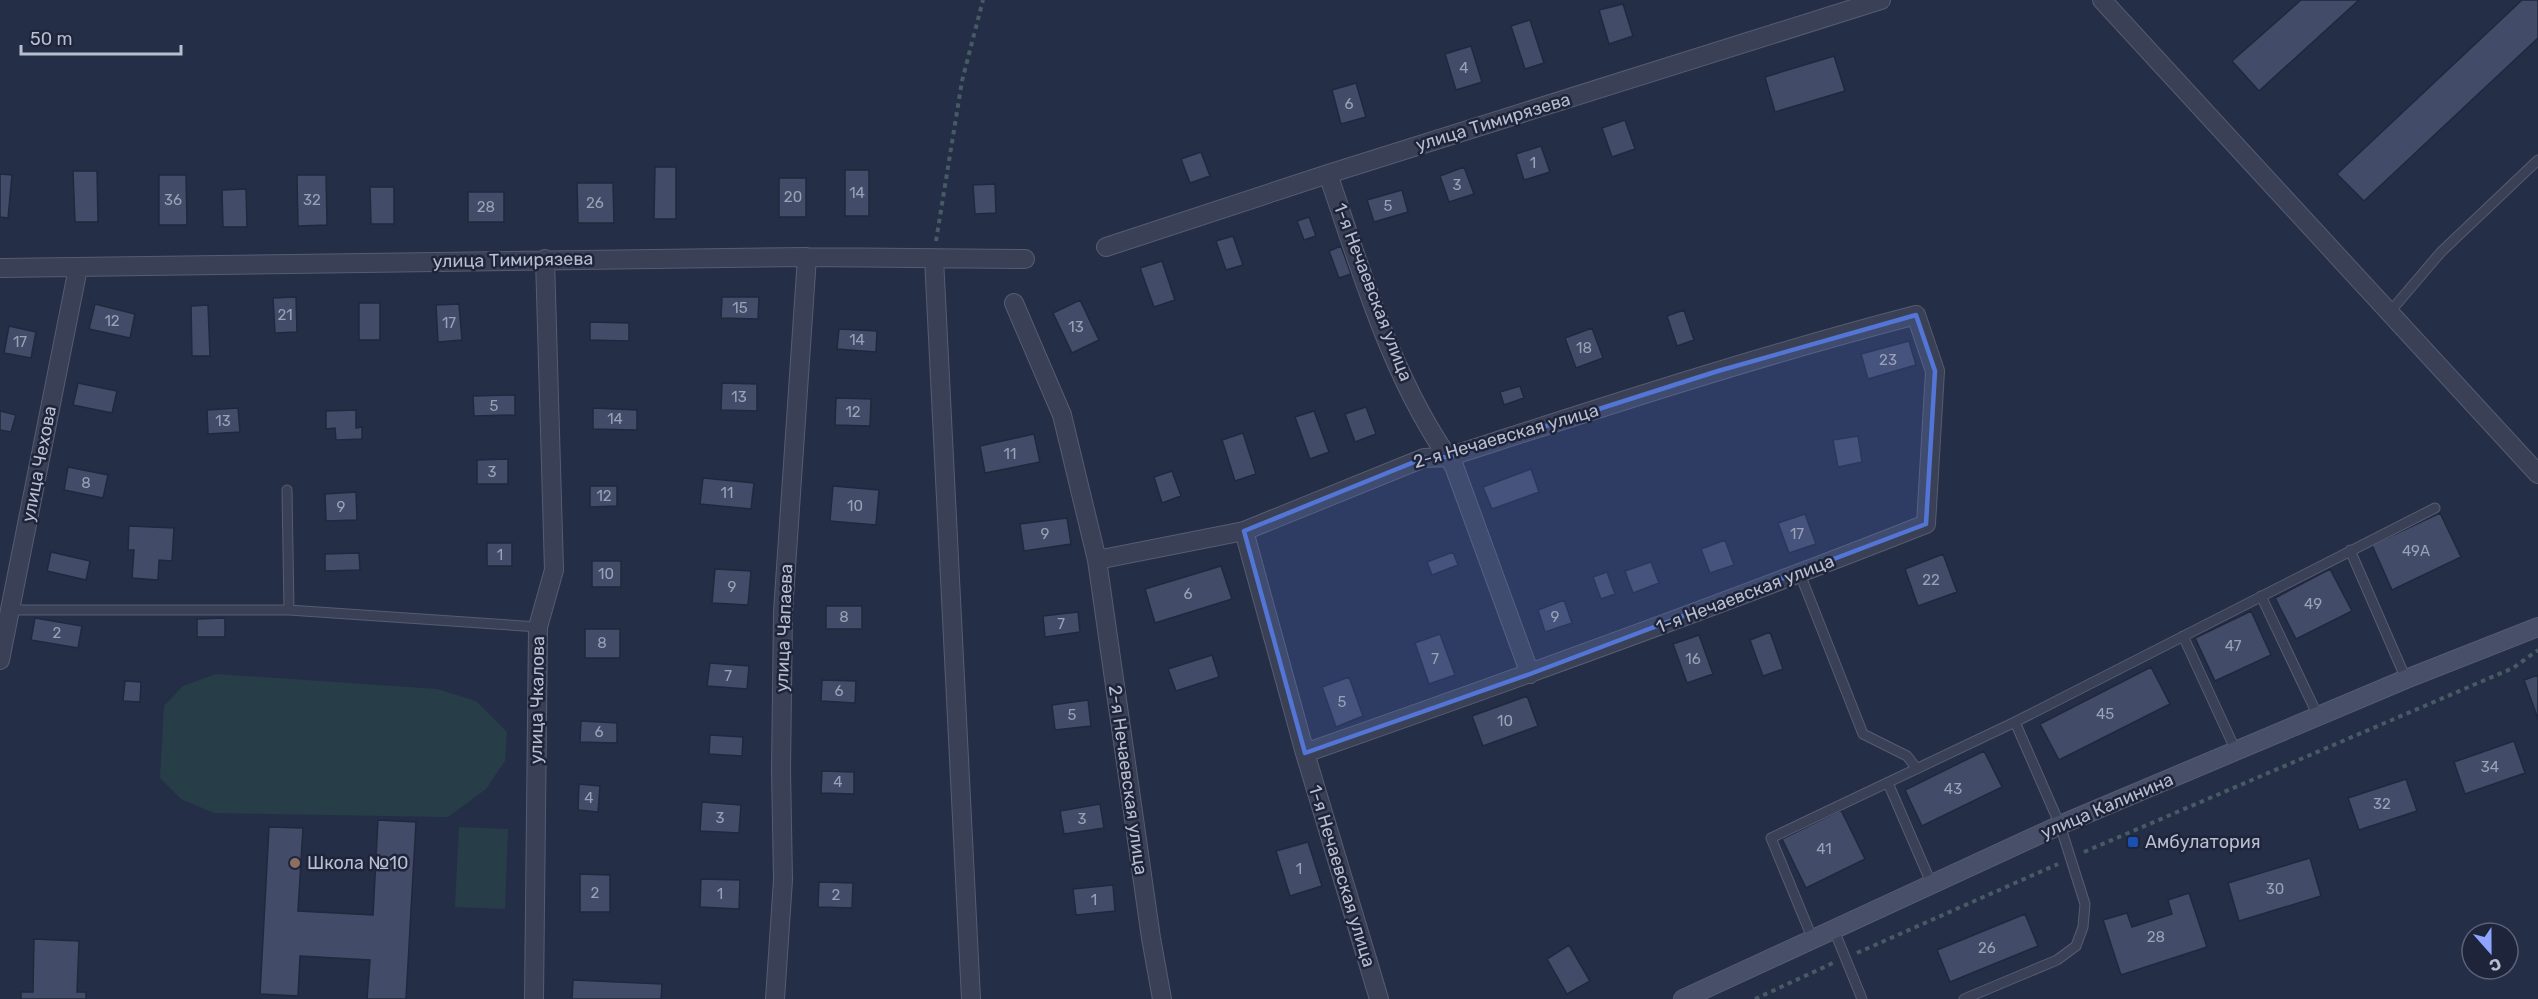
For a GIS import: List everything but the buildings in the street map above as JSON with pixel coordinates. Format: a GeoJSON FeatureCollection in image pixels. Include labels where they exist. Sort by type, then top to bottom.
{"type":"FeatureCollection","features":[{"type":"Feature","properties":{"kind":"main road","name":"улица Калинина"},"geometry":{"type":"LineString","coordinates":[[1683,999],[2060,825],[2406,679],[2538,627]]}},
{"type":"Feature","properties":{"kind":"street","name":"улица Тимирязева"},"geometry":{"type":"LineString","coordinates":[[1106,247],[1328,174],[1881,0]]}},
{"type":"Feature","properties":{"kind":"street"},"geometry":{"type":"LineString","coordinates":[[2102,0],[2538,474]]}},
{"type":"Feature","properties":{"kind":"street","name":"1-я Нечаевская улица"},"geometry":{"type":"LineString","coordinates":[[1328,174],[1376,311],[1401,371],[1438,446],[1454,466],[1530,675]]}},
{"type":"Feature","properties":{"kind":"street","name":"улица Тимирязева"},"geometry":{"type":"LineString","coordinates":[[0,268],[807,257],[1025,259]]}},
{"type":"Feature","properties":{"kind":"street","name":"улица Чапаева"},"geometry":{"type":"LineString","coordinates":[[775,999],[783,879],[781,769],[783,612],[807,257]]}},
{"type":"Feature","properties":{"kind":"street"},"geometry":{"type":"LineString","coordinates":[[934,258],[971,999]]}},
{"type":"Feature","properties":{"kind":"street","name":"улица Чкалова"},"geometry":{"type":"LineString","coordinates":[[534,999],[538,627],[554,570],[545,260]]}},
{"type":"Feature","properties":{"kind":"street","name":"улица Чехова"},"geometry":{"type":"LineString","coordinates":[[0,660],[78,268]]}},
{"type":"Feature","properties":{"kind":"street","name":"2-я Нечаевская улица"},"geometry":{"type":"LineString","coordinates":[[1014,303],[1062,415],[1097,560],[1147,914],[1162,999]]}},
{"type":"Feature","properties":{"kind":"street","name":"2-я Нечаевская улица"},"geometry":{"type":"LineString","coordinates":[[1097,560],[1244,531],[1425,458],[1448,457],[1718,370],[1916,315],[1935,371],[1926,524]]}},
{"type":"Feature","properties":{"kind":"street","name":"1-я Нечаевская улица"},"geometry":{"type":"LineString","coordinates":[[1305,753],[1530,675],[1800,574],[1926,524]]}},
{"type":"Feature","properties":{"kind":"street","name":"1-я Нечаевская улица"},"geometry":{"type":"LineString","coordinates":[[1244,531],[1305,753],[1378,999]]}},
{"type":"Feature","properties":{"kind":"lane"},"geometry":{"type":"LineString","coordinates":[[2389,313],[2441,252],[2538,160]]}},
{"type":"Feature","properties":{"kind":"lane"},"geometry":{"type":"LineString","coordinates":[[287,490],[289,610]]}},
{"type":"Feature","properties":{"kind":"lane"},"geometry":{"type":"LineString","coordinates":[[1813,940],[1771,838],[2015,722],[2436,508]]}},
{"type":"Feature","properties":{"kind":"lane"},"geometry":{"type":"LineString","coordinates":[[2350,550],[2406,679]]}},
{"type":"Feature","properties":{"kind":"lane"},"geometry":{"type":"LineString","coordinates":[[1800,574],[1863,734],[1907,756],[1917,769]]}},
{"type":"Feature","properties":{"kind":"lane"},"geometry":{"type":"LineString","coordinates":[[2261,596],[2318,716]]}},
{"type":"Feature","properties":{"kind":"lane"},"geometry":{"type":"LineString","coordinates":[[11,610],[289,610],[538,627]]}},
{"type":"Feature","properties":{"kind":"lane"},"geometry":{"type":"LineString","coordinates":[[2183,636],[2236,751]]}},
{"type":"Feature","properties":{"kind":"lane"},"geometry":{"type":"LineString","coordinates":[[1964,999],[2057,960],[2076,946],[2084,927],[2085,904],[2060,825],[2015,722]]}},
{"type":"Feature","properties":{"kind":"lane"},"geometry":{"type":"LineString","coordinates":[[1888,783],[1932,885]]}},
{"type":"Feature","properties":{"kind":"lane"},"geometry":{"type":"LineString","coordinates":[[1834,930],[1862,999]]}},
{"type":"Feature","properties":{"kind":"path"},"geometry":{"type":"LineString","coordinates":[[934,258],[962,81],[982,0]]}},
{"type":"Feature","properties":{"kind":"path"},"geometry":{"type":"LineString","coordinates":[[1755,999],[2070,859],[2513,668],[2538,650]]}},
{"type":"Feature","properties":{"kind":"highlighted area"},"geometry":{"type":"Polygon","coordinates":[[[1916,315],[1935,371],[1926,524],[1530,674],[1305,753],[1244,531],[1424,458],[1448,457],[1718,371],[1916,315]]]}},
{"type":"Feature","properties":{"kind":"shaded area"},"geometry":{"type":"Polygon","coordinates":[[[216,674],[437,689],[476,701],[507,732],[505,761],[486,789],[448,817],[214,813],[181,799],[160,778],[164,706],[183,686],[216,674]]]}},
{"type":"Feature","properties":{"kind":"shaded area"},"geometry":{"type":"Polygon","coordinates":[[[459,827],[508,829],[505,909],[455,907],[459,827]]]}},
{"type":"Feature","properties":{"kind":"place","name":"Амбулатория"},"geometry":{"type":"Point","coordinates":[2133,842]}},
{"type":"Feature","properties":{"kind":"place","name":"Школа №10"},"geometry":{"type":"Point","coordinates":[295,863]}}]}
